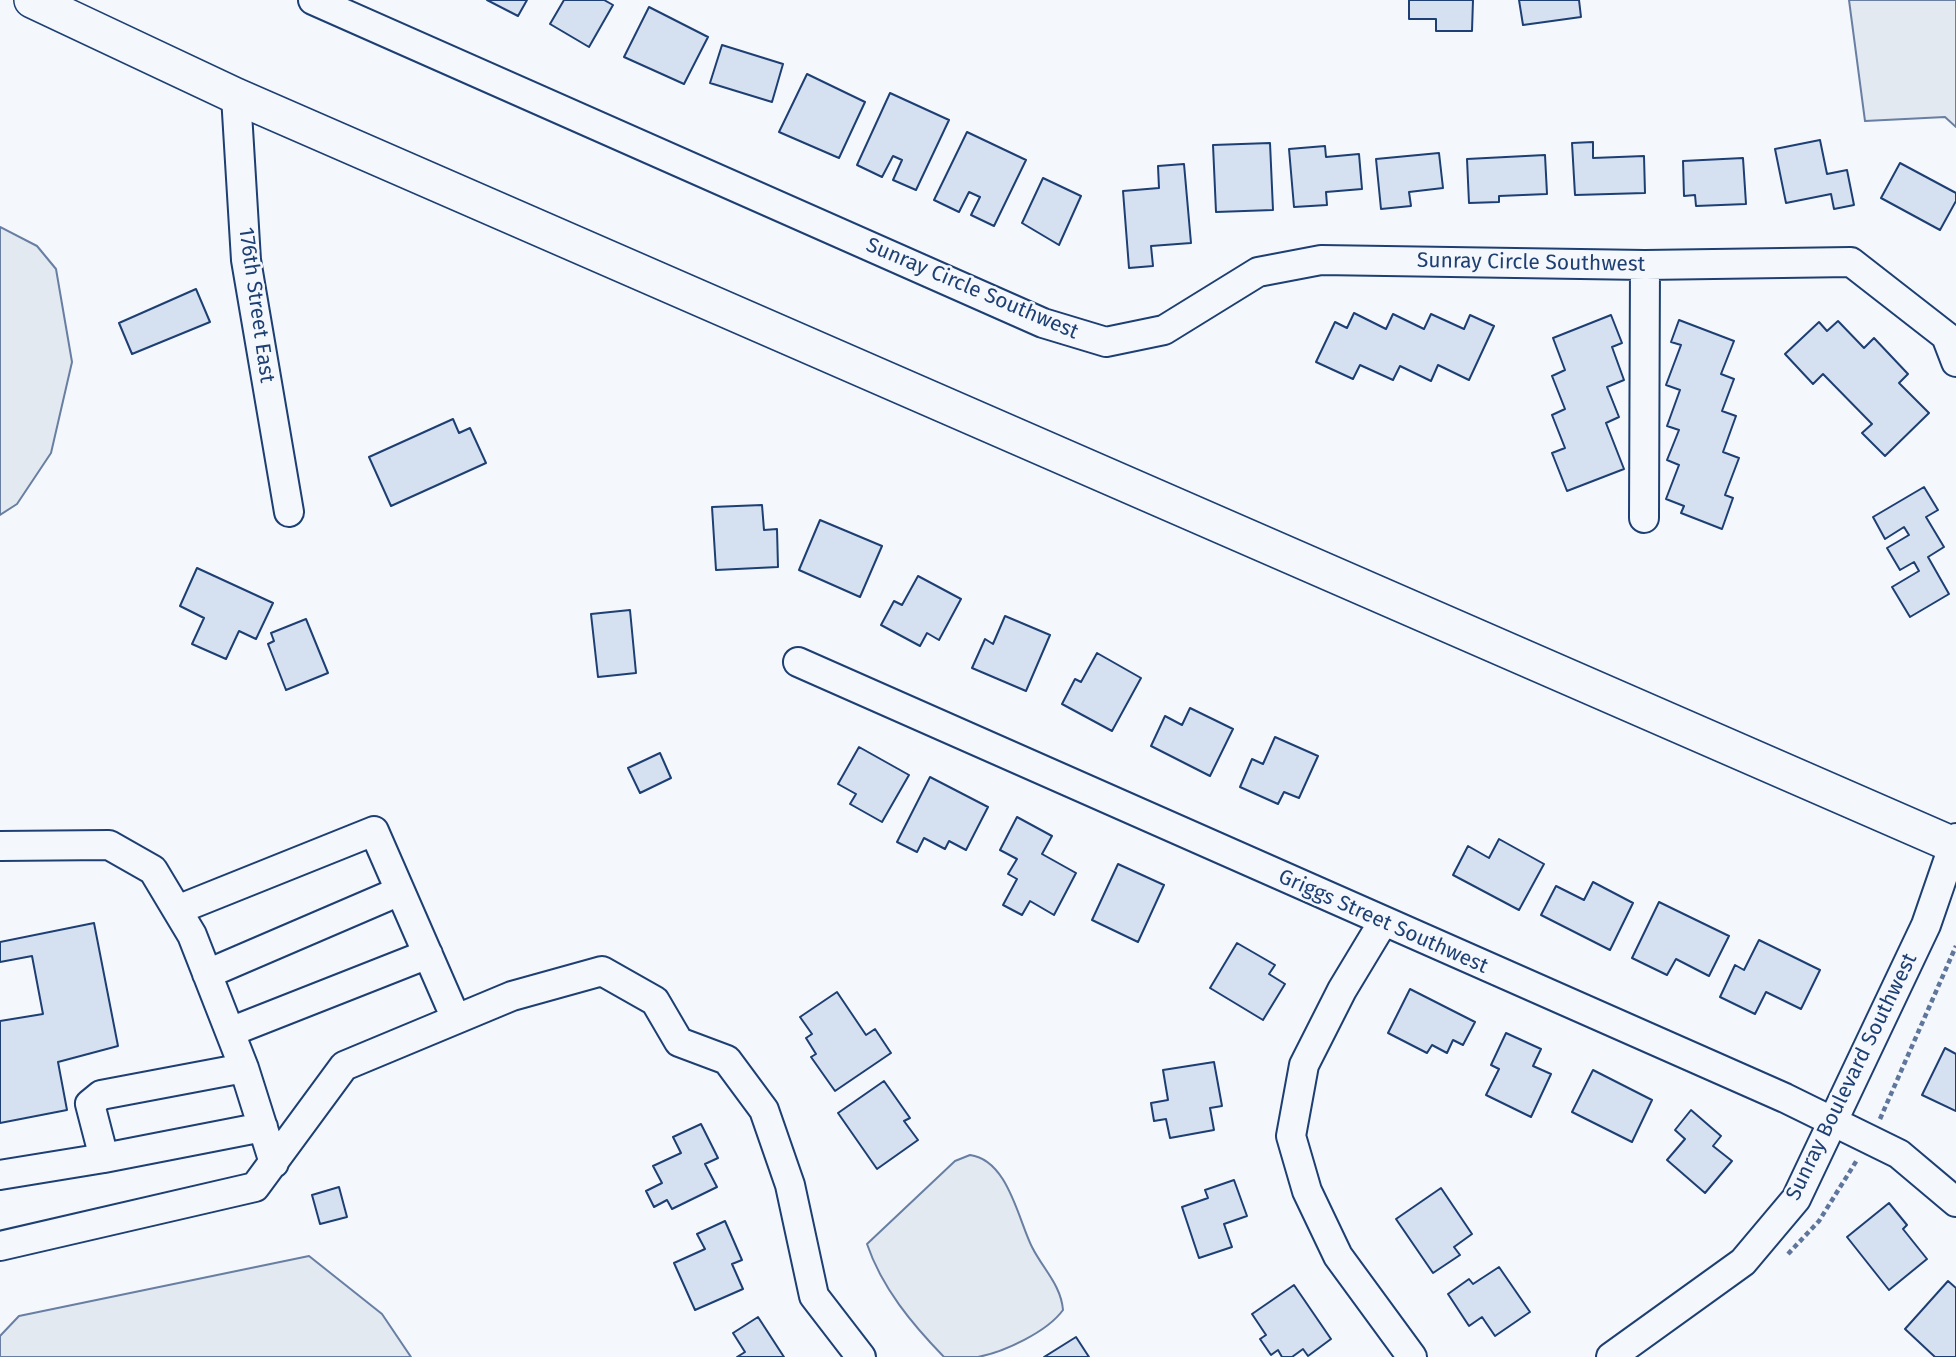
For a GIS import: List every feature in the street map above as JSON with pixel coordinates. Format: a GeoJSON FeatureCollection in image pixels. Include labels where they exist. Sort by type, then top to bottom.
{"type":"FeatureCollection","features":[{"type":"Feature","properties":{"kind":"main road"},"geometry":{"type":"LineString","coordinates":[[32,0],[236,96],[1955,843]]}},
{"type":"Feature","properties":{"kind":"street","name":"Sunray Circle Southwest"},"geometry":{"type":"LineString","coordinates":[[313,0],[1043,323],[1106,342],[1164,330],[1258,272],[1321,260],[1645,265],[1851,262],[1946,336],[1956,362]]}},
{"type":"Feature","properties":{"kind":"street","name":"176th Street East"},"geometry":{"type":"LineString","coordinates":[[236,96],[246,260],[289,512]]}},
{"type":"Feature","properties":{"kind":"street"},"geometry":{"type":"LineString","coordinates":[[1644,518],[1645,265]]}},
{"type":"Feature","properties":{"kind":"street","name":"Griggs Street Southwest"},"geometry":{"type":"LineString","coordinates":[[798,662],[1832,1120],[1899,1154],[1956,1202]]}},
{"type":"Feature","properties":{"kind":"street"},"geometry":{"type":"LineString","coordinates":[[177,910],[374,831],[456,1019]]}},
{"type":"Feature","properties":{"kind":"street","name":"Sunray Boulevard Southwest"},"geometry":{"type":"LineString","coordinates":[[1611,1357],[1743,1262],[1796,1199],[1926,925],[1955,843]]}},
{"type":"Feature","properties":{"kind":"street"},"geometry":{"type":"LineString","coordinates":[[0,846],[109,845],[153,870],[192,935],[244,1068],[274,1163]]}},
{"type":"Feature","properties":{"kind":"street"},"geometry":{"type":"LineString","coordinates":[[207,974],[400,891]]}},
{"type":"Feature","properties":{"kind":"street"},"geometry":{"type":"LineString","coordinates":[[1383,922],[1342,990],[1304,1065],[1291,1136],[1307,1191],[1338,1256],[1412,1357]]}},
{"type":"Feature","properties":{"kind":"street"},"geometry":{"type":"LineString","coordinates":[[230,1032],[428,954]]}},
{"type":"Feature","properties":{"kind":"street"},"geometry":{"type":"LineString","coordinates":[[0,1247],[255,1187],[344,1066],[512,996],[602,971],[656,1001],[679,1042],[727,1060],[764,1110],[790,1185],[814,1296],[861,1357]]}},
{"type":"Feature","properties":{"kind":"street"},"geometry":{"type":"LineString","coordinates":[[104,1158],[90,1104],[101,1095],[244,1068]]}},
{"type":"Feature","properties":{"kind":"street"},"geometry":{"type":"LineString","coordinates":[[0,1175],[263,1127]]}},
{"type":"Feature","properties":{"kind":"shaded area"},"geometry":{"type":"Polygon","coordinates":[[[1849,0],[1956,0],[1956,127],[1945,117],[1865,121],[1849,0]]]}},
{"type":"Feature","properties":{"kind":"shaded area"},"geometry":{"type":"Polygon","coordinates":[[[0,227],[37,246],[56,269],[72,362],[51,453],[17,504],[0,515],[0,227]]]}},
{"type":"Feature","properties":{"kind":"shaded area"},"geometry":{"type":"Polygon","coordinates":[[[970,1155],[983,1159],[1003,1179],[1032,1247],[1059,1293],[1063,1310],[1047,1326],[1000,1351],[978,1357],[944,1357],[899,1305],[881,1276],[867,1244],[955,1161],[970,1155]]]}},
{"type":"Feature","properties":{"kind":"shaded area"},"geometry":{"type":"Polygon","coordinates":[[[309,1256],[382,1314],[411,1357],[0,1357],[0,1336],[19,1316],[309,1256]]]}},
{"type":"Feature","properties":{"kind":"building"},"geometry":{"type":"Polygon","coordinates":[[[487,0],[527,0],[518,16],[487,0]]]}},
{"type":"Feature","properties":{"kind":"building"},"geometry":{"type":"Polygon","coordinates":[[[564,0],[604,0],[613,5],[589,47],[550,24],[564,0]]]}},
{"type":"Feature","properties":{"kind":"building"},"geometry":{"type":"Polygon","coordinates":[[[1409,0],[1473,0],[1472,31],[1436,31],[1436,19],[1409,19],[1409,0]]]}},
{"type":"Feature","properties":{"kind":"building"},"geometry":{"type":"Polygon","coordinates":[[[1519,0],[1579,0],[1581,17],[1523,25],[1519,0]]]}},
{"type":"Feature","properties":{"kind":"building"},"geometry":{"type":"Polygon","coordinates":[[[649,7],[708,37],[684,84],[624,57],[649,7]]]}},
{"type":"Feature","properties":{"kind":"building"},"geometry":{"type":"Polygon","coordinates":[[[722,45],[783,64],[772,102],[710,83],[722,45]]]}},
{"type":"Feature","properties":{"kind":"building"},"geometry":{"type":"Polygon","coordinates":[[[807,74],[865,102],[839,158],[779,132],[807,74]]]}},
{"type":"Feature","properties":{"kind":"building"},"geometry":{"type":"Polygon","coordinates":[[[890,93],[949,120],[916,190],[893,180],[902,160],[893,156],[882,177],[857,165],[890,93]]]}},
{"type":"Feature","properties":{"kind":"building"},"geometry":{"type":"Polygon","coordinates":[[[967,132],[1026,160],[994,226],[971,215],[980,197],[969,192],[959,212],[934,200],[967,132]]]}},
{"type":"Feature","properties":{"kind":"building"},"geometry":{"type":"Polygon","coordinates":[[[1820,140],[1827,174],[1847,170],[1854,205],[1834,209],[1831,194],[1786,203],[1775,149],[1820,140]]]}},
{"type":"Feature","properties":{"kind":"building"},"geometry":{"type":"Polygon","coordinates":[[[1593,142],[1593,158],[1644,156],[1645,193],[1575,195],[1572,143],[1593,142]]]}},
{"type":"Feature","properties":{"kind":"building"},"geometry":{"type":"Polygon","coordinates":[[[1270,143],[1273,210],[1216,212],[1213,145],[1270,143]]]}},
{"type":"Feature","properties":{"kind":"building"},"geometry":{"type":"Polygon","coordinates":[[[1325,146],[1326,157],[1359,154],[1362,189],[1326,192],[1327,205],[1294,207],[1289,149],[1325,146]]]}},
{"type":"Feature","properties":{"kind":"building"},"geometry":{"type":"Polygon","coordinates":[[[1439,153],[1443,188],[1409,192],[1411,206],[1381,209],[1376,159],[1439,153]]]}},
{"type":"Feature","properties":{"kind":"building"},"geometry":{"type":"Polygon","coordinates":[[[1545,155],[1547,194],[1499,196],[1499,202],[1469,203],[1467,159],[1545,155]]]}},
{"type":"Feature","properties":{"kind":"building"},"geometry":{"type":"Polygon","coordinates":[[[1743,158],[1746,204],[1696,206],[1695,195],[1684,196],[1683,161],[1743,158]]]}},
{"type":"Feature","properties":{"kind":"building"},"geometry":{"type":"Polygon","coordinates":[[[1900,163],[1956,193],[1956,201],[1940,230],[1881,198],[1900,163]]]}},
{"type":"Feature","properties":{"kind":"building"},"geometry":{"type":"Polygon","coordinates":[[[1184,164],[1191,243],[1151,246],[1153,266],[1129,268],[1123,191],[1159,188],[1158,166],[1184,164]]]}},
{"type":"Feature","properties":{"kind":"building"},"geometry":{"type":"Polygon","coordinates":[[[1043,178],[1081,196],[1059,245],[1022,223],[1043,178]]]}},
{"type":"Feature","properties":{"kind":"building"},"geometry":{"type":"Polygon","coordinates":[[[196,289],[210,322],[132,354],[119,323],[196,289]]]}},
{"type":"Feature","properties":{"kind":"building"},"geometry":{"type":"Polygon","coordinates":[[[1354,313],[1386,329],[1393,314],[1424,329],[1431,314],[1464,329],[1470,315],[1494,326],[1469,380],[1438,365],[1431,381],[1400,366],[1393,380],[1360,365],[1353,379],[1316,362],[1335,322],[1347,328],[1354,313]]]}},
{"type":"Feature","properties":{"kind":"building"},"geometry":{"type":"Polygon","coordinates":[[[1611,315],[1622,343],[1612,347],[1624,380],[1607,387],[1619,417],[1606,423],[1624,469],[1567,491],[1552,453],[1565,448],[1552,415],[1565,409],[1552,376],[1565,370],[1553,338],[1611,315]]]}},
{"type":"Feature","properties":{"kind":"building"},"geometry":{"type":"Polygon","coordinates":[[[1679,320],[1734,341],[1721,374],[1734,379],[1722,411],[1736,416],[1723,452],[1739,458],[1725,495],[1733,498],[1722,529],[1681,513],[1684,506],[1666,499],[1679,465],[1667,460],[1679,430],[1667,426],[1680,390],[1666,385],[1681,345],[1671,342],[1679,320]]]}},
{"type":"Feature","properties":{"kind":"building"},"geometry":{"type":"Polygon","coordinates":[[[1838,321],[1864,348],[1874,338],[1908,374],[1899,383],[1929,413],[1885,456],[1862,433],[1872,424],[1823,374],[1813,384],[1785,354],[1819,322],[1827,331],[1838,321]]]}},
{"type":"Feature","properties":{"kind":"building"},"geometry":{"type":"Polygon","coordinates":[[[453,419],[459,433],[470,428],[486,463],[391,506],[369,457],[453,419]]]}},
{"type":"Feature","properties":{"kind":"building"},"geometry":{"type":"Polygon","coordinates":[[[1924,487],[1938,510],[1926,517],[1944,547],[1928,557],[1949,594],[1910,617],[1892,587],[1919,571],[1914,562],[1900,570],[1887,548],[1909,535],[1904,527],[1885,539],[1873,517],[1924,487]]]}},
{"type":"Feature","properties":{"kind":"building"},"geometry":{"type":"Polygon","coordinates":[[[762,505],[764,530],[777,529],[778,567],[716,570],[712,507],[762,505]]]}},
{"type":"Feature","properties":{"kind":"building"},"geometry":{"type":"Polygon","coordinates":[[[820,520],[882,546],[860,597],[799,570],[820,520]]]}},
{"type":"Feature","properties":{"kind":"building"},"geometry":{"type":"Polygon","coordinates":[[[197,568],[273,603],[256,639],[239,631],[226,659],[192,644],[204,618],[180,606],[197,568]]]}},
{"type":"Feature","properties":{"kind":"building"},"geometry":{"type":"Polygon","coordinates":[[[918,576],[961,599],[939,640],[927,633],[920,646],[881,625],[894,601],[902,605],[918,576]]]}},
{"type":"Feature","properties":{"kind":"building"},"geometry":{"type":"Polygon","coordinates":[[[630,610],[636,673],[598,677],[591,614],[630,610]]]}},
{"type":"Feature","properties":{"kind":"building"},"geometry":{"type":"Polygon","coordinates":[[[1005,616],[1050,635],[1026,691],[972,668],[985,639],[993,644],[1005,616]]]}},
{"type":"Feature","properties":{"kind":"building"},"geometry":{"type":"Polygon","coordinates":[[[306,619],[328,673],[286,690],[268,644],[274,641],[271,633],[306,619]]]}},
{"type":"Feature","properties":{"kind":"building"},"geometry":{"type":"Polygon","coordinates":[[[1097,653],[1141,678],[1112,731],[1062,704],[1075,679],[1081,682],[1097,653]]]}},
{"type":"Feature","properties":{"kind":"building"},"geometry":{"type":"Polygon","coordinates":[[[1190,708],[1233,729],[1210,776],[1151,746],[1165,716],[1182,725],[1190,708]]]}},
{"type":"Feature","properties":{"kind":"building"},"geometry":{"type":"Polygon","coordinates":[[[1275,737],[1318,756],[1299,798],[1284,792],[1278,804],[1240,787],[1252,759],[1263,764],[1275,737]]]}},
{"type":"Feature","properties":{"kind":"building"},"geometry":{"type":"Polygon","coordinates":[[[859,747],[909,775],[882,822],[850,804],[856,794],[838,784],[859,747]]]}},
{"type":"Feature","properties":{"kind":"building"},"geometry":{"type":"Polygon","coordinates":[[[660,753],[671,778],[640,793],[628,768],[660,753]]]}},
{"type":"Feature","properties":{"kind":"building"},"geometry":{"type":"Polygon","coordinates":[[[930,777],[988,807],[966,850],[949,841],[945,849],[924,838],[917,852],[897,842],[930,777]]]}},
{"type":"Feature","properties":{"kind":"building"},"geometry":{"type":"Polygon","coordinates":[[[1017,817],[1052,836],[1042,854],[1076,873],[1054,915],[1030,901],[1022,915],[1003,905],[1017,879],[1008,874],[1017,859],[1000,850],[1017,817]]]}},
{"type":"Feature","properties":{"kind":"building"},"geometry":{"type":"Polygon","coordinates":[[[1499,839],[1544,864],[1519,910],[1453,875],[1468,846],[1489,858],[1499,839]]]}},
{"type":"Feature","properties":{"kind":"building"},"geometry":{"type":"Polygon","coordinates":[[[1118,864],[1164,885],[1138,942],[1092,920],[1118,864]]]}},
{"type":"Feature","properties":{"kind":"building"},"geometry":{"type":"Polygon","coordinates":[[[1593,882],[1633,903],[1610,950],[1541,915],[1556,886],[1584,900],[1593,882]]]}},
{"type":"Feature","properties":{"kind":"building"},"geometry":{"type":"Polygon","coordinates":[[[1659,902],[1729,936],[1709,976],[1676,959],[1667,975],[1632,958],[1659,902]]]}},
{"type":"Feature","properties":{"kind":"building"},"geometry":{"type":"Polygon","coordinates":[[[94,923],[118,1046],[58,1062],[67,1110],[0,1123],[0,1021],[43,1014],[32,956],[0,962],[0,942],[94,923]]]}},
{"type":"Feature","properties":{"kind":"building"},"geometry":{"type":"Polygon","coordinates":[[[1759,940],[1820,970],[1801,1009],[1766,992],[1755,1014],[1720,997],[1735,965],[1744,970],[1759,940]]]}},
{"type":"Feature","properties":{"kind":"building"},"geometry":{"type":"Polygon","coordinates":[[[1237,943],[1275,965],[1269,974],[1285,984],[1263,1020],[1210,988],[1237,943]]]}},
{"type":"Feature","properties":{"kind":"building"},"geometry":{"type":"Polygon","coordinates":[[[1410,989],[1475,1022],[1463,1045],[1453,1040],[1447,1053],[1432,1045],[1427,1053],[1388,1033],[1410,989]]]}},
{"type":"Feature","properties":{"kind":"building"},"geometry":{"type":"Polygon","coordinates":[[[837,992],[866,1035],[875,1029],[891,1053],[835,1091],[811,1057],[816,1054],[806,1038],[812,1034],[800,1017],[837,992]]]}},
{"type":"Feature","properties":{"kind":"building"},"geometry":{"type":"Polygon","coordinates":[[[1506,1033],[1541,1049],[1533,1066],[1551,1074],[1531,1117],[1486,1095],[1499,1069],[1491,1065],[1506,1033]]]}},
{"type":"Feature","properties":{"kind":"building"},"geometry":{"type":"Polygon","coordinates":[[[1945,1048],[1956,1054],[1956,1111],[1922,1095],[1945,1048]]]}},
{"type":"Feature","properties":{"kind":"building"},"geometry":{"type":"Polygon","coordinates":[[[1214,1062],[1222,1106],[1210,1108],[1214,1130],[1170,1138],[1166,1119],[1154,1121],[1151,1103],[1168,1100],[1163,1070],[1214,1062]]]}},
{"type":"Feature","properties":{"kind":"building"},"geometry":{"type":"Polygon","coordinates":[[[1593,1070],[1652,1100],[1632,1142],[1572,1112],[1593,1070]]]}},
{"type":"Feature","properties":{"kind":"building"},"geometry":{"type":"Polygon","coordinates":[[[884,1081],[910,1118],[904,1121],[918,1140],[877,1169],[838,1113],[884,1081]]]}},
{"type":"Feature","properties":{"kind":"building"},"geometry":{"type":"Polygon","coordinates":[[[1691,1110],[1721,1136],[1713,1146],[1732,1161],[1705,1193],[1667,1160],[1685,1139],[1675,1130],[1691,1110]]]}},
{"type":"Feature","properties":{"kind":"building"},"geometry":{"type":"Polygon","coordinates":[[[701,1124],[718,1158],[705,1164],[717,1187],[672,1209],[667,1200],[654,1207],[646,1191],[662,1183],[653,1166],[681,1153],[673,1137],[701,1124]]]}},
{"type":"Feature","properties":{"kind":"building"},"geometry":{"type":"Polygon","coordinates":[[[1234,1180],[1247,1216],[1224,1224],[1232,1247],[1199,1258],[1182,1207],[1208,1198],[1205,1190],[1234,1180]]]}},
{"type":"Feature","properties":{"kind":"building"},"geometry":{"type":"Polygon","coordinates":[[[339,1187],[347,1217],[320,1224],[312,1195],[339,1187]]]}},
{"type":"Feature","properties":{"kind":"building"},"geometry":{"type":"Polygon","coordinates":[[[1441,1188],[1472,1234],[1454,1247],[1460,1255],[1433,1273],[1396,1219],[1441,1188]]]}},
{"type":"Feature","properties":{"kind":"building"},"geometry":{"type":"Polygon","coordinates":[[[1889,1203],[1907,1225],[1903,1229],[1927,1259],[1889,1290],[1847,1237],[1889,1203]]]}},
{"type":"Feature","properties":{"kind":"building"},"geometry":{"type":"Polygon","coordinates":[[[725,1221],[742,1260],[732,1264],[743,1289],[695,1310],[674,1263],[705,1249],[697,1234],[725,1221]]]}},
{"type":"Feature","properties":{"kind":"building"},"geometry":{"type":"Polygon","coordinates":[[[1499,1267],[1530,1312],[1495,1336],[1482,1317],[1469,1326],[1448,1294],[1469,1279],[1473,1284],[1499,1267]]]}},
{"type":"Feature","properties":{"kind":"building"},"geometry":{"type":"Polygon","coordinates":[[[1948,1281],[1956,1288],[1956,1357],[1935,1357],[1905,1329],[1948,1281]]]}},
{"type":"Feature","properties":{"kind":"building"},"geometry":{"type":"Polygon","coordinates":[[[1294,1285],[1331,1339],[1308,1356],[1303,1349],[1292,1357],[1282,1357],[1278,1350],[1271,1355],[1260,1339],[1266,1335],[1252,1314],[1294,1285]]]}},
{"type":"Feature","properties":{"kind":"building"},"geometry":{"type":"Polygon","coordinates":[[[758,1317],[784,1357],[737,1357],[745,1352],[733,1333],[758,1317]]]}},
{"type":"Feature","properties":{"kind":"building"},"geometry":{"type":"Polygon","coordinates":[[[1076,1337],[1089,1357],[1044,1357],[1076,1337]]]}}]}
